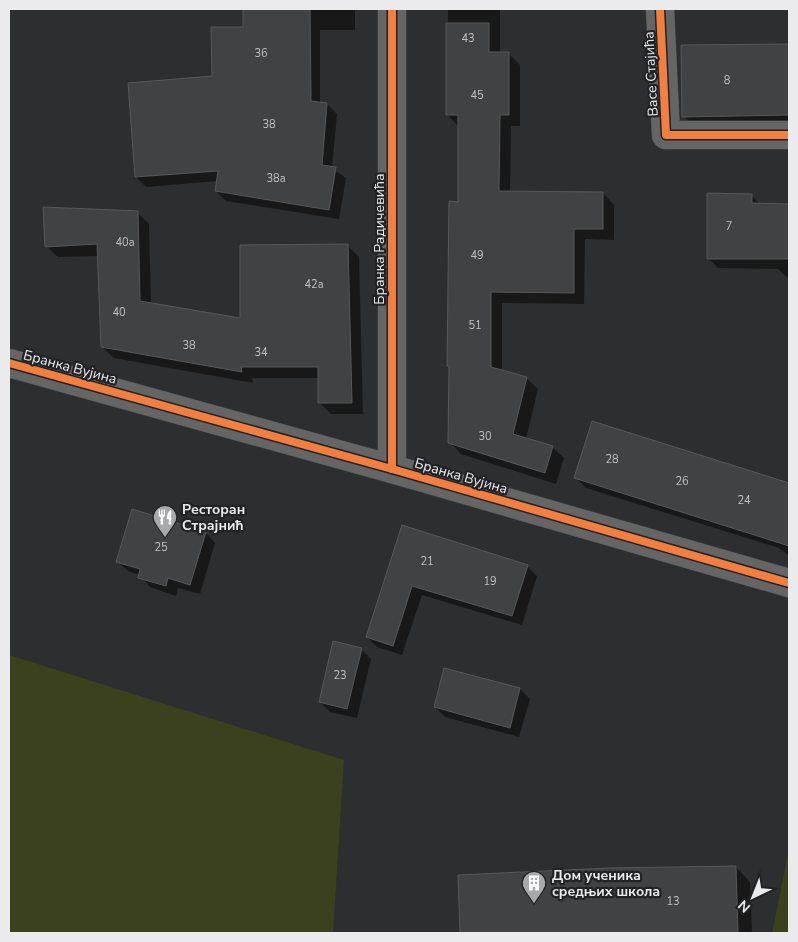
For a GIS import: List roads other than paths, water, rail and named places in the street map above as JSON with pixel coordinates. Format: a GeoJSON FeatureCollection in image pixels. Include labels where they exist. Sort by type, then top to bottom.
{"type":"FeatureCollection","features":[{"type":"Feature","properties":{"kind":"street","name":"Бранка Радичевића"},"geometry":{"type":"LineString","coordinates":[[392,9],[392,469]]}},
{"type":"Feature","properties":{"kind":"street","name":"Васе Стајића"},"geometry":{"type":"LineString","coordinates":[[660,9],[666,135],[789,135]]}},
{"type":"Feature","properties":{"kind":"street","name":"Бранка Вујина"},"geometry":{"type":"LineString","coordinates":[[9,363],[392,469],[789,583]]}},
{"type":"Feature","properties":{"kind":"place","name":"Ресторан Страјнић"},"geometry":{"type":"Point","coordinates":[165,538]}},
{"type":"Feature","properties":{"kind":"place","name":"Дом ученика средњих школа"},"geometry":{"type":"Point","coordinates":[534,904]}}]}
